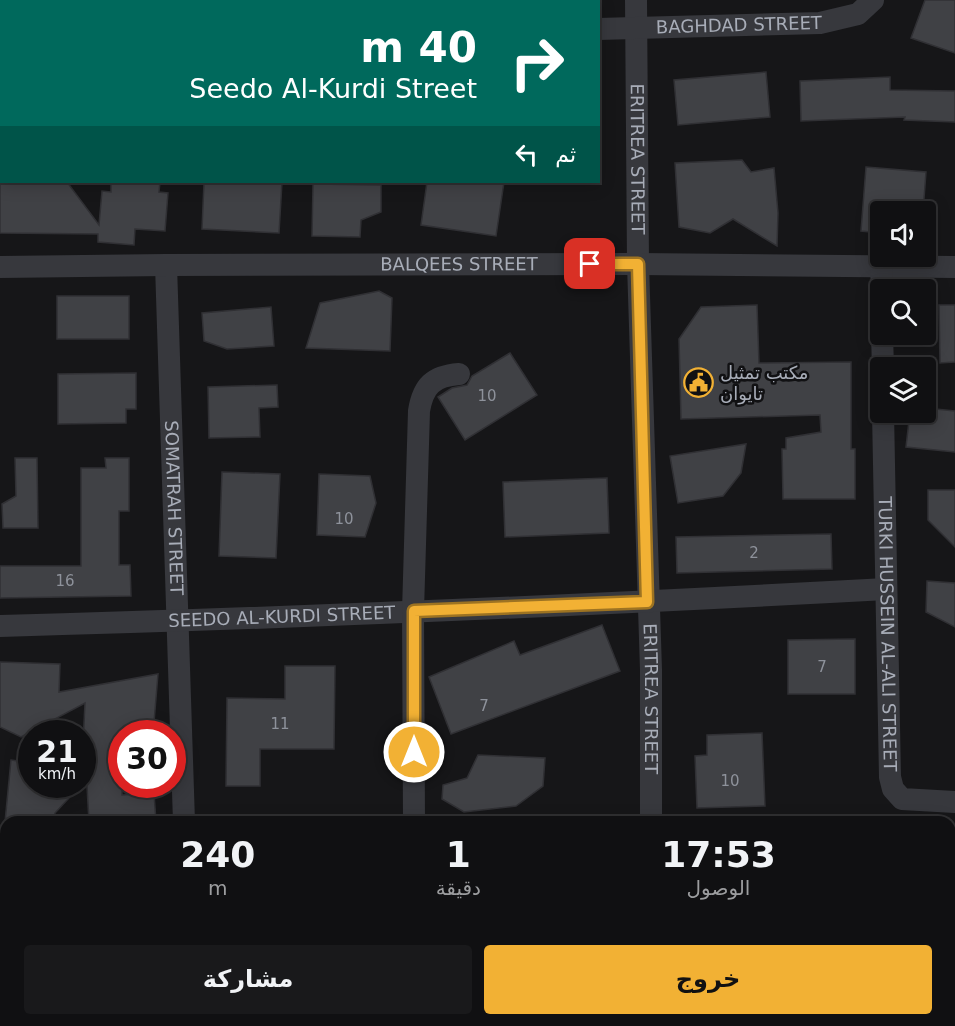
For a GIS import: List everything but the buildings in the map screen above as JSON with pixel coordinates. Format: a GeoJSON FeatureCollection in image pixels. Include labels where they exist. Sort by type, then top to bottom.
{"type":"FeatureCollection","features":[{"type":"Feature","properties":{"kind":"street","name":"ERITREA STREET"},"geometry":{"type":"LineString","coordinates":[[636,0],[638,264],[647,602],[651,670],[651,816]]}},
{"type":"Feature","properties":{"kind":"street","name":"BAGHDAD STREET"},"geometry":{"type":"LineString","coordinates":[[600,29],[820,23],[858,14],[873,0]]}},
{"type":"Feature","properties":{"kind":"street","name":"BALQEES STREET"},"geometry":{"type":"LineString","coordinates":[[0,267],[166,264],[638,264],[881,278],[955,267]]}},
{"type":"Feature","properties":{"kind":"street","name":"SOMATRAH STREET"},"geometry":{"type":"LineString","coordinates":[[166,264],[184,816]]}},
{"type":"Feature","properties":{"kind":"street"},"geometry":{"type":"LineString","coordinates":[[414,816],[414,611],[417,461],[421,396],[434,381],[448,375],[459,374]]}},
{"type":"Feature","properties":{"kind":"street","name":"TURKI HUSSEIN AL-ALI STREET"},"geometry":{"type":"LineString","coordinates":[[884,423],[890,777],[893,789],[902,799],[955,802]]}},
{"type":"Feature","properties":{"kind":"street","name":"SEEDO AL-KURDI STREET"},"geometry":{"type":"LineString","coordinates":[[0,626],[647,602],[886,589]]}},
{"type":"Feature","properties":{"kind":"place","name":"مكتب تمثيل تايوان"},"geometry":{"type":"Point","coordinates":[699,383]}},
{"type":"Feature","properties":{"kind":"route"},"geometry":{"type":"LineString","coordinates":[[414,752],[414,611],[647,602],[638,264],[590,264]]}}]}
